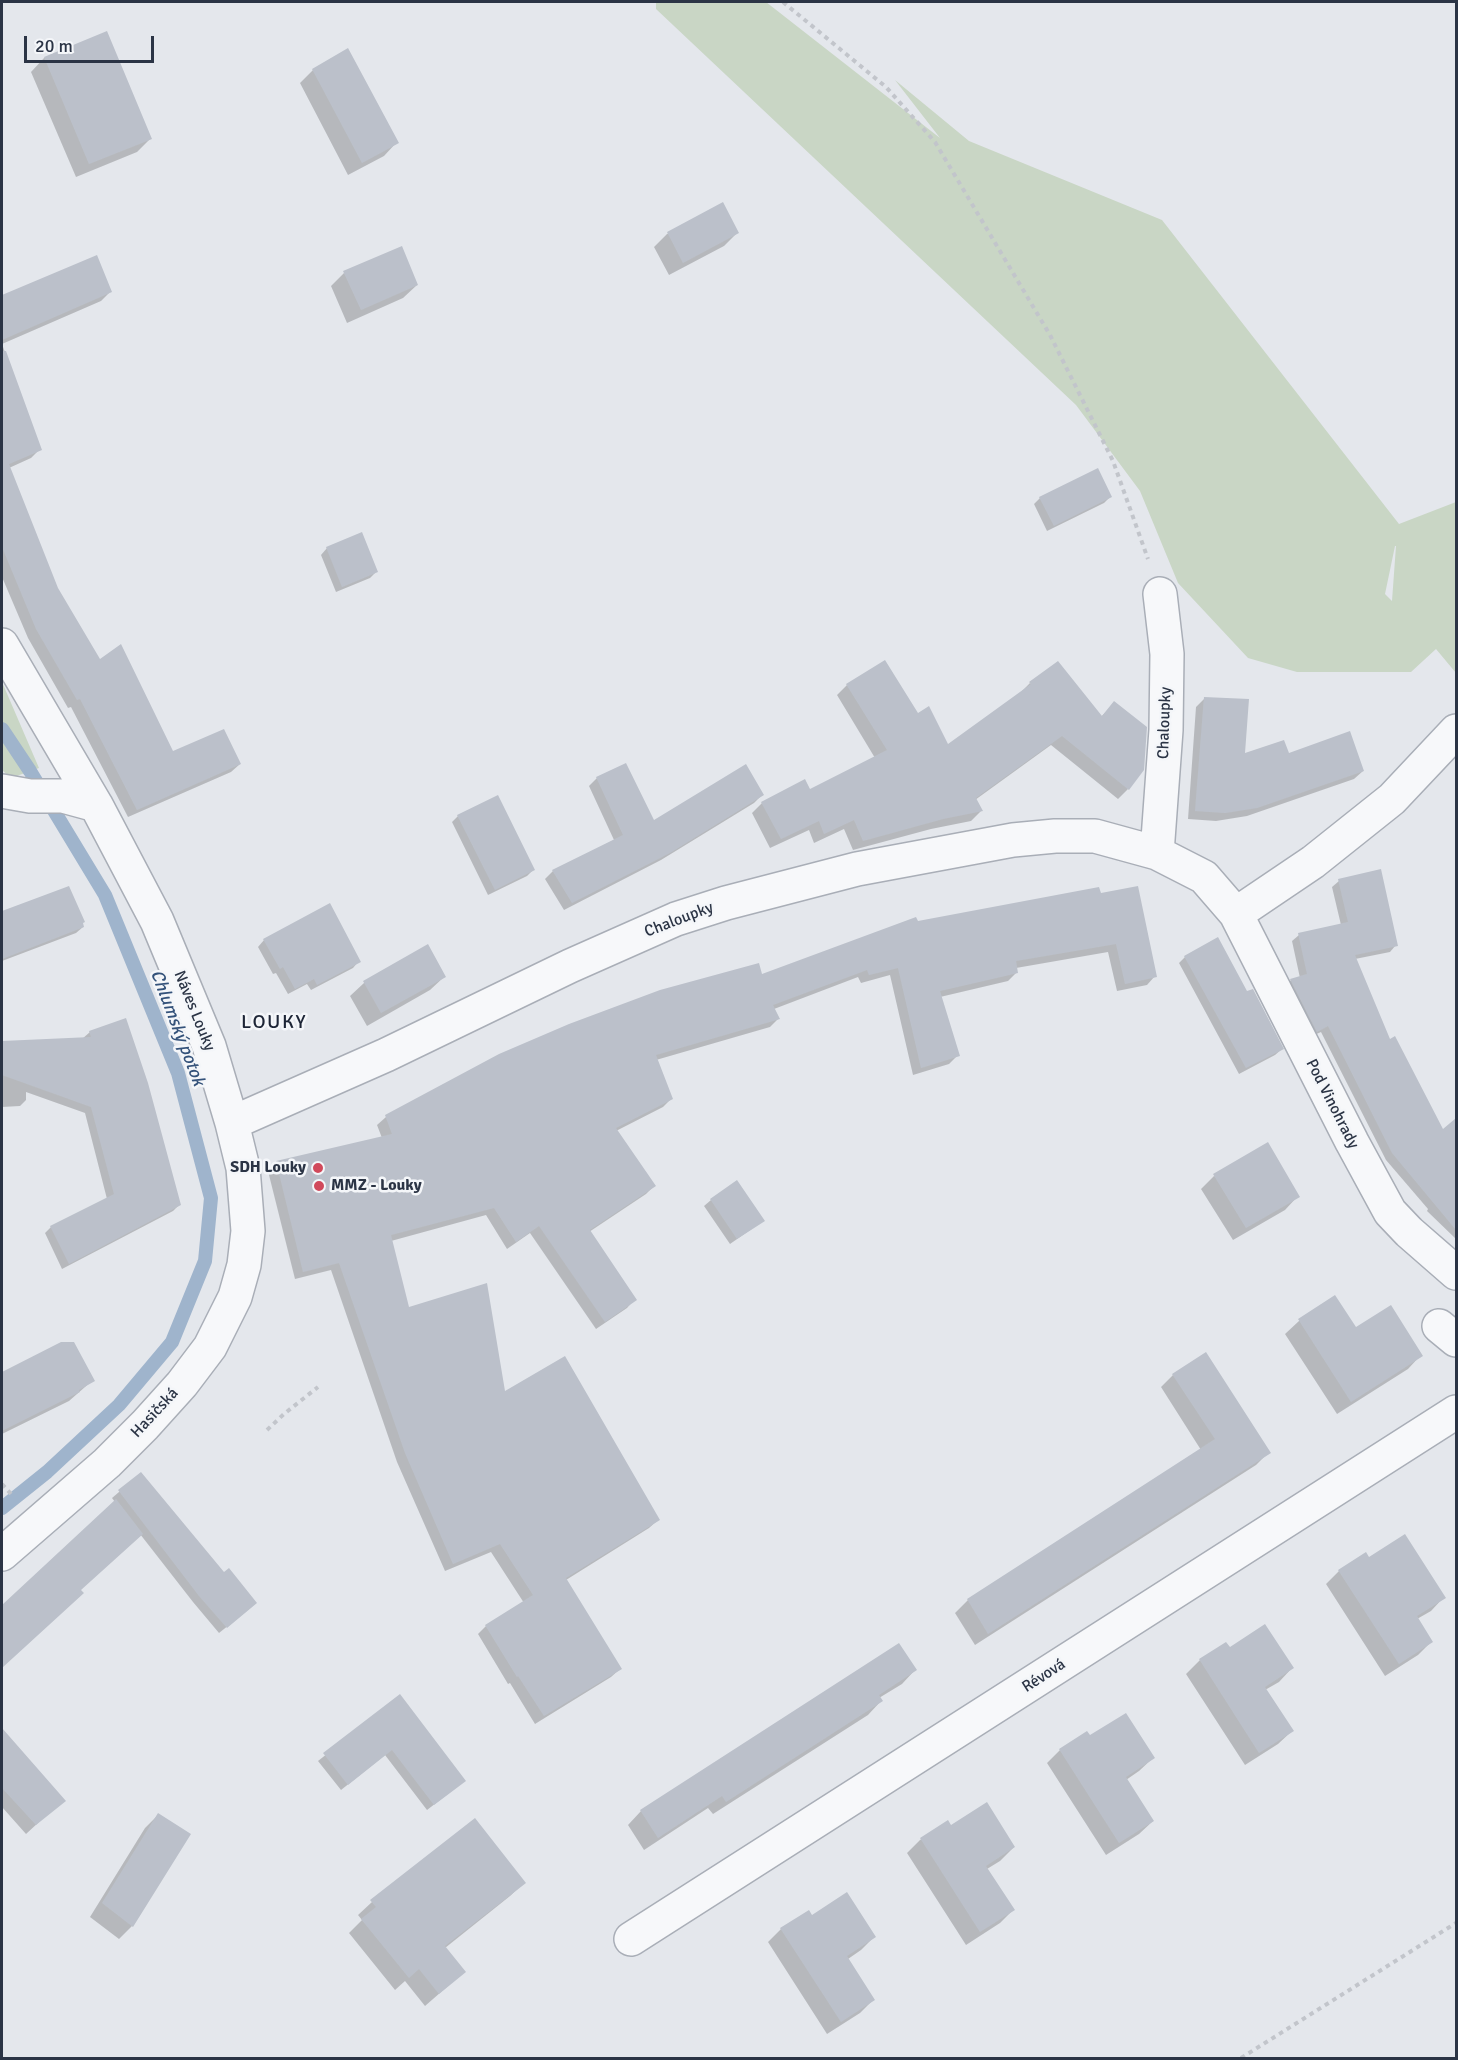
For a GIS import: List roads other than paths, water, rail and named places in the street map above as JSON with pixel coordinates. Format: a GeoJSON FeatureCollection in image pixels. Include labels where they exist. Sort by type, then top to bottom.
{"type":"FeatureCollection","features":[{"type":"Feature","properties":{"kind":"street","name":"Chaloupky"},"geometry":{"type":"LineString","coordinates":[[1157,853],[1167,719],[1167,654],[1160,594]]}},
{"type":"Feature","properties":{"kind":"street","name":"Náves Louky"},"geometry":{"type":"LineString","coordinates":[[2,645],[96,805],[158,921],[209,1046],[232,1123],[243,1168],[248,1231]]}},
{"type":"Feature","properties":{"kind":"street"},"geometry":{"type":"LineString","coordinates":[[1236,914],[1313,862],[1392,799],[1456,731]]}},
{"type":"Feature","properties":{"kind":"street"},"geometry":{"type":"LineString","coordinates":[[16,793],[63,796],[96,805]]}},
{"type":"Feature","properties":{"kind":"street","name":"Chaloupky"},"geometry":{"type":"LineString","coordinates":[[232,1123],[386,1055],[570,966],[676,919],[726,903],[857,869],[1013,840],[1055,836],[1095,836],[1157,853],[1204,877],[1236,914]]}},
{"type":"Feature","properties":{"kind":"street","name":"Pod Vinohrady"},"geometry":{"type":"LineString","coordinates":[[1236,914],[1390,1212],[1456,1273]]}},
{"type":"Feature","properties":{"kind":"street","name":"Hasičská"},"geometry":{"type":"LineString","coordinates":[[2,1554],[107,1463],[182,1384],[210,1347],[235,1297],[244,1265],[248,1231]]}},
{"type":"Feature","properties":{"kind":"street","name":"Révová"},"geometry":{"type":"LineString","coordinates":[[631,1939],[1456,1412]]}},
{"type":"Feature","properties":{"kind":"waterway","name":"Chlumský potok"},"geometry":{"type":"LineString","coordinates":[[2,729],[105,895],[178,1073],[211,1198],[205,1261],[172,1342],[119,1405],[47,1472],[2,1508]]}},
{"type":"Feature","properties":{"kind":"place","name":"SDH Louky"},"geometry":{"type":"Point","coordinates":[318,1168]}},
{"type":"Feature","properties":{"kind":"place","name":"MMZ - Louky"},"geometry":{"type":"Point","coordinates":[319,1186]}},
{"type":"Feature","properties":{"kind":"district","name":"LOUKY"},"geometry":{"type":"Point","coordinates":[274,1023]}}]}
